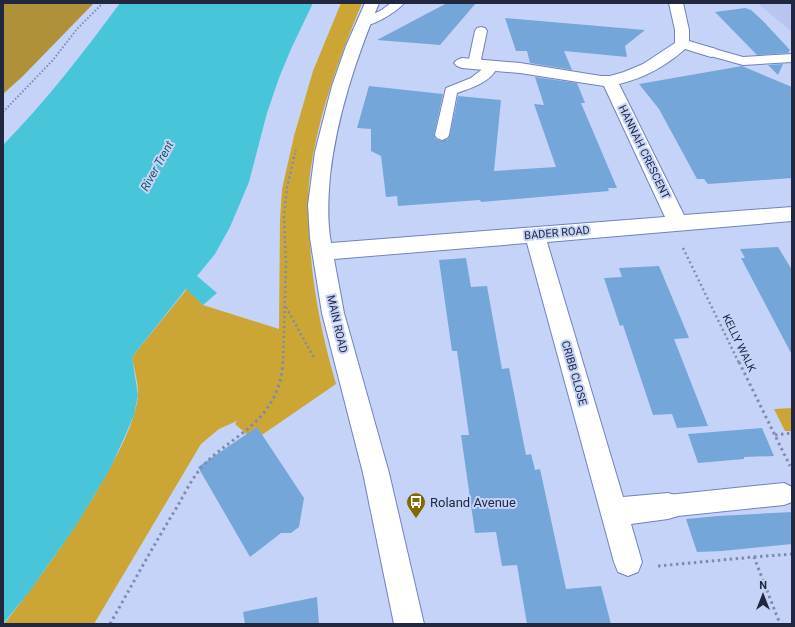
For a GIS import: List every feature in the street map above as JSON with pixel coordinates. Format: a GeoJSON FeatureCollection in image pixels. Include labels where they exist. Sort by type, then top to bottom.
{"type":"FeatureCollection","features":[{"type":"Feature","properties":{"kind":"street","name":"MAIN ROAD"},"geometry":{"type":"LineString","coordinates":[[372,3],[340,86],[324,152],[318,205],[322,252],[333,313],[376,473],[409,624]]}},
{"type":"Feature","properties":{"kind":"street"},"geometry":{"type":"LineString","coordinates":[[468,63],[490,73],[520,68],[601,81],[617,80],[655,64],[682,44],[682,30],[676,3]]}},
{"type":"Feature","properties":{"kind":"street"},"geometry":{"type":"LineString","coordinates":[[682,44],[711,52]]}},
{"type":"Feature","properties":{"kind":"street","name":"HANNAH CRESCENT"},"geometry":{"type":"LineString","coordinates":[[610,81],[675,224]]}},
{"type":"Feature","properties":{"kind":"street","name":"BADER ROAD"},"geometry":{"type":"LineString","coordinates":[[322,252],[792,214]]}},
{"type":"Feature","properties":{"kind":"street","name":"CRIBB CLOSE"},"geometry":{"type":"LineString","coordinates":[[535,235],[628,562]]}},
{"type":"Feature","properties":{"kind":"street"},"geometry":{"type":"LineString","coordinates":[[613,512],[668,506]]}},
{"type":"Feature","properties":{"kind":"lane"},"geometry":{"type":"LineString","coordinates":[[364,23],[384,13],[398,3]]}},
{"type":"Feature","properties":{"kind":"lane"},"geometry":{"type":"LineString","coordinates":[[468,63],[481,32]]}},
{"type":"Feature","properties":{"kind":"lane"},"geometry":{"type":"LineString","coordinates":[[711,52],[743,61],[792,58]]}},
{"type":"Feature","properties":{"kind":"lane"},"geometry":{"type":"LineString","coordinates":[[442,135],[451,90],[476,81],[490,73]]}},
{"type":"Feature","properties":{"kind":"lane"},"geometry":{"type":"LineString","coordinates":[[668,506],[784,494]]}},
{"type":"Feature","properties":{"kind":"path"},"geometry":{"type":"LineString","coordinates":[[3,112],[53,60],[77,28],[103,3]]}},
{"type":"Feature","properties":{"kind":"path","name":"KELLY WALK"},"geometry":{"type":"LineString","coordinates":[[675,224],[792,470]]}},
{"type":"Feature","properties":{"kind":"path"},"geometry":{"type":"LineString","coordinates":[[110,624],[164,528],[200,469],[213,455],[242,434],[264,414],[276,395],[282,378],[286,306]]}},
{"type":"Feature","properties":{"kind":"path"},"geometry":{"type":"LineString","coordinates":[[775,435],[792,433]]}},
{"type":"Feature","properties":{"kind":"path"},"geometry":{"type":"LineString","coordinates":[[628,562],[652,566],[792,554]]}},
{"type":"Feature","properties":{"kind":"path"},"geometry":{"type":"LineString","coordinates":[[754,557],[780,624]]}},
{"type":"Feature","properties":{"kind":"shaded area"},"geometry":{"type":"Polygon","coordinates":[[[3,3],[94,3],[22,77],[3,94],[3,3]]]}},
{"type":"Feature","properties":{"kind":"shaded area"},"geometry":{"type":"Polygon","coordinates":[[[341,3],[362,3],[329,92],[317,137],[309,183],[310,236],[313,279],[320,321],[336,384],[256,439],[251,438],[235,424],[237,421],[219,429],[201,444],[94,624],[4,624],[65,541],[98,489],[122,444],[136,409],[138,392],[132,357],[187,289],[203,305],[279,329],[280,220],[282,189],[294,136],[313,71],[341,3]]]}},
{"type":"Feature","properties":{"kind":"shaded area"},"geometry":{"type":"Polygon","coordinates":[[[757,3],[792,3],[792,32],[757,3]]]}},
{"type":"Feature","properties":{"kind":"shaded area"},"geometry":{"type":"Polygon","coordinates":[[[792,408],[792,431],[785,431],[774,409],[792,408]]]}},
{"type":"Feature","properties":{"kind":"water","name":"River Trent"},"geometry":{"type":"Polygon","coordinates":[[[120,3],[313,3],[279,78],[267,113],[249,182],[230,227],[215,254],[197,276],[217,293],[203,305],[186,289],[132,357],[138,395],[134,415],[110,469],[77,524],[29,592],[3,624],[3,145],[64,76],[120,3]]]}},
{"type":"Feature","properties":{"kind":"building"},"geometry":{"type":"Polygon","coordinates":[[[447,3],[476,3],[440,45],[377,40],[447,3]]]}},
{"type":"Feature","properties":{"kind":"building"},"geometry":{"type":"Polygon","coordinates":[[[745,8],[751,10],[763,21],[790,50],[788,53],[757,55],[715,12],[745,8]]]}},
{"type":"Feature","properties":{"kind":"building"},"geometry":{"type":"Polygon","coordinates":[[[505,18],[645,30],[625,46],[627,57],[564,51],[572,70],[530,63],[527,51],[516,51],[505,18]]]}},
{"type":"Feature","properties":{"kind":"building"},"geometry":{"type":"Polygon","coordinates":[[[783,64],[778,75],[768,65],[783,64]]]}},
{"type":"Feature","properties":{"kind":"building"},"geometry":{"type":"Polygon","coordinates":[[[742,66],[792,87],[792,178],[708,184],[704,179],[697,179],[659,109],[639,84],[742,66]]]}},
{"type":"Feature","properties":{"kind":"building"},"geometry":{"type":"Polygon","coordinates":[[[535,77],[577,83],[585,103],[581,103],[617,188],[608,188],[609,191],[481,202],[480,200],[398,206],[397,196],[386,197],[381,156],[371,151],[371,129],[357,128],[369,86],[443,94],[434,135],[436,139],[441,141],[448,139],[450,135],[458,96],[501,100],[494,171],[556,167],[534,104],[544,105],[535,77]]]}},
{"type":"Feature","properties":{"kind":"building"},"geometry":{"type":"Polygon","coordinates":[[[778,247],[792,270],[792,355],[741,258],[745,258],[740,249],[778,247]]]}},
{"type":"Feature","properties":{"kind":"building"},"geometry":{"type":"Polygon","coordinates":[[[466,258],[471,287],[487,286],[502,369],[509,368],[526,455],[531,454],[535,470],[540,469],[566,589],[601,586],[611,624],[527,624],[517,565],[502,566],[496,532],[475,533],[461,435],[469,435],[457,351],[452,351],[439,260],[466,258]]]}},
{"type":"Feature","properties":{"kind":"building"},"geometry":{"type":"Polygon","coordinates":[[[659,266],[689,338],[674,339],[708,426],[677,428],[672,414],[653,415],[623,325],[620,326],[604,278],[622,277],[619,268],[659,266]]]}},
{"type":"Feature","properties":{"kind":"building"},"geometry":{"type":"Polygon","coordinates":[[[257,427],[304,498],[299,527],[291,533],[281,533],[250,557],[198,467],[257,427]]]}},
{"type":"Feature","properties":{"kind":"building"},"geometry":{"type":"Polygon","coordinates":[[[762,428],[774,456],[744,457],[744,459],[698,463],[688,434],[762,428]]]}},
{"type":"Feature","properties":{"kind":"building"},"geometry":{"type":"Polygon","coordinates":[[[792,512],[792,544],[722,551],[697,552],[686,519],[718,516],[792,512]]]}},
{"type":"Feature","properties":{"kind":"building"},"geometry":{"type":"Polygon","coordinates":[[[317,597],[319,624],[245,624],[243,612],[317,597]]]}},
{"type":"Feature","properties":{"kind":"place","name":"Roland Avenue"},"geometry":{"type":"Point","coordinates":[416,519]}}]}
